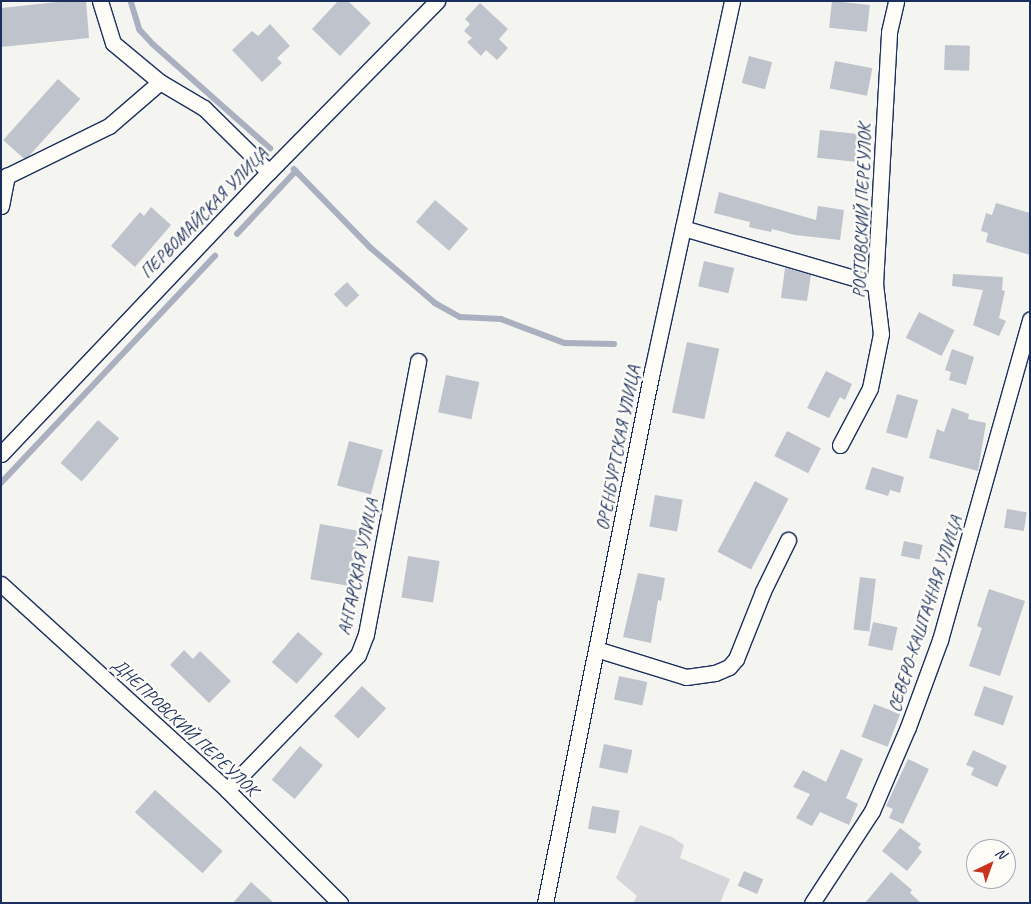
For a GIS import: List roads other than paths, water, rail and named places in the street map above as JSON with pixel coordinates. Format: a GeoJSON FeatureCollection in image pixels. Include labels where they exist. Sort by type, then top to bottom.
{"type":"FeatureCollection","features":[{"type":"Feature","properties":{"kind":"street"},"geometry":{"type":"LineString","coordinates":[[100,1],[113,42],[160,82],[204,108],[268,172]]}},
{"type":"Feature","properties":{"kind":"street","name":"ПЕРВОМАЙСКАЯ УЛИЦА"},"geometry":{"type":"LineString","coordinates":[[1,454],[268,172],[437,1]]}},
{"type":"Feature","properties":{"kind":"street","name":"ОРЕНБУРГСКАЯ УЛИЦА"},"geometry":{"type":"LineString","coordinates":[[545,903],[596,649],[732,1]]}},
{"type":"Feature","properties":{"kind":"street","name":"РОСТОВСКИЙ ПЕРЕУЛОК"},"geometry":{"type":"LineString","coordinates":[[840,444],[870,388],[881,334],[875,284],[889,32],[896,1]]}},
{"type":"Feature","properties":{"kind":"street"},"geometry":{"type":"LineString","coordinates":[[1,206],[7,176],[110,126],[160,82]]}},
{"type":"Feature","properties":{"kind":"street"},"geometry":{"type":"LineString","coordinates":[[684,228],[875,284]]}},
{"type":"Feature","properties":{"kind":"street","name":"СЕВЕРО-КАШТАЧНАЯ УЛИЦА"},"geometry":{"type":"LineString","coordinates":[[812,903],[872,811],[912,718],[940,640],[1030,319]]}},
{"type":"Feature","properties":{"kind":"street","name":"АНГАРСКАЯ УЛИЦА"},"geometry":{"type":"LineString","coordinates":[[227,790],[358,654],[366,634],[418,361]]}},
{"type":"Feature","properties":{"kind":"street"},"geometry":{"type":"LineString","coordinates":[[596,649],[661,671],[686,677],[715,673],[730,667],[736,659],[763,590],[788,540]]}},
{"type":"Feature","properties":{"kind":"street","name":"ДНЕПРОВСКИЙ ПЕРЕУЛОК"},"geometry":{"type":"LineString","coordinates":[[1,584],[227,790],[340,903]]}},
{"type":"Feature","properties":{"kind":"waterway"},"geometry":{"type":"LineString","coordinates":[[131,1],[140,30],[153,44],[270,148]]}},
{"type":"Feature","properties":{"kind":"waterway"},"geometry":{"type":"LineString","coordinates":[[294,169],[370,247],[435,303],[460,317],[501,319],[565,343],[614,344]]}},
{"type":"Feature","properties":{"kind":"waterway"},"geometry":{"type":"LineString","coordinates":[[237,234],[296,171]]}},
{"type":"Feature","properties":{"kind":"waterway"},"geometry":{"type":"LineString","coordinates":[[1,483],[215,256]]}}]}
